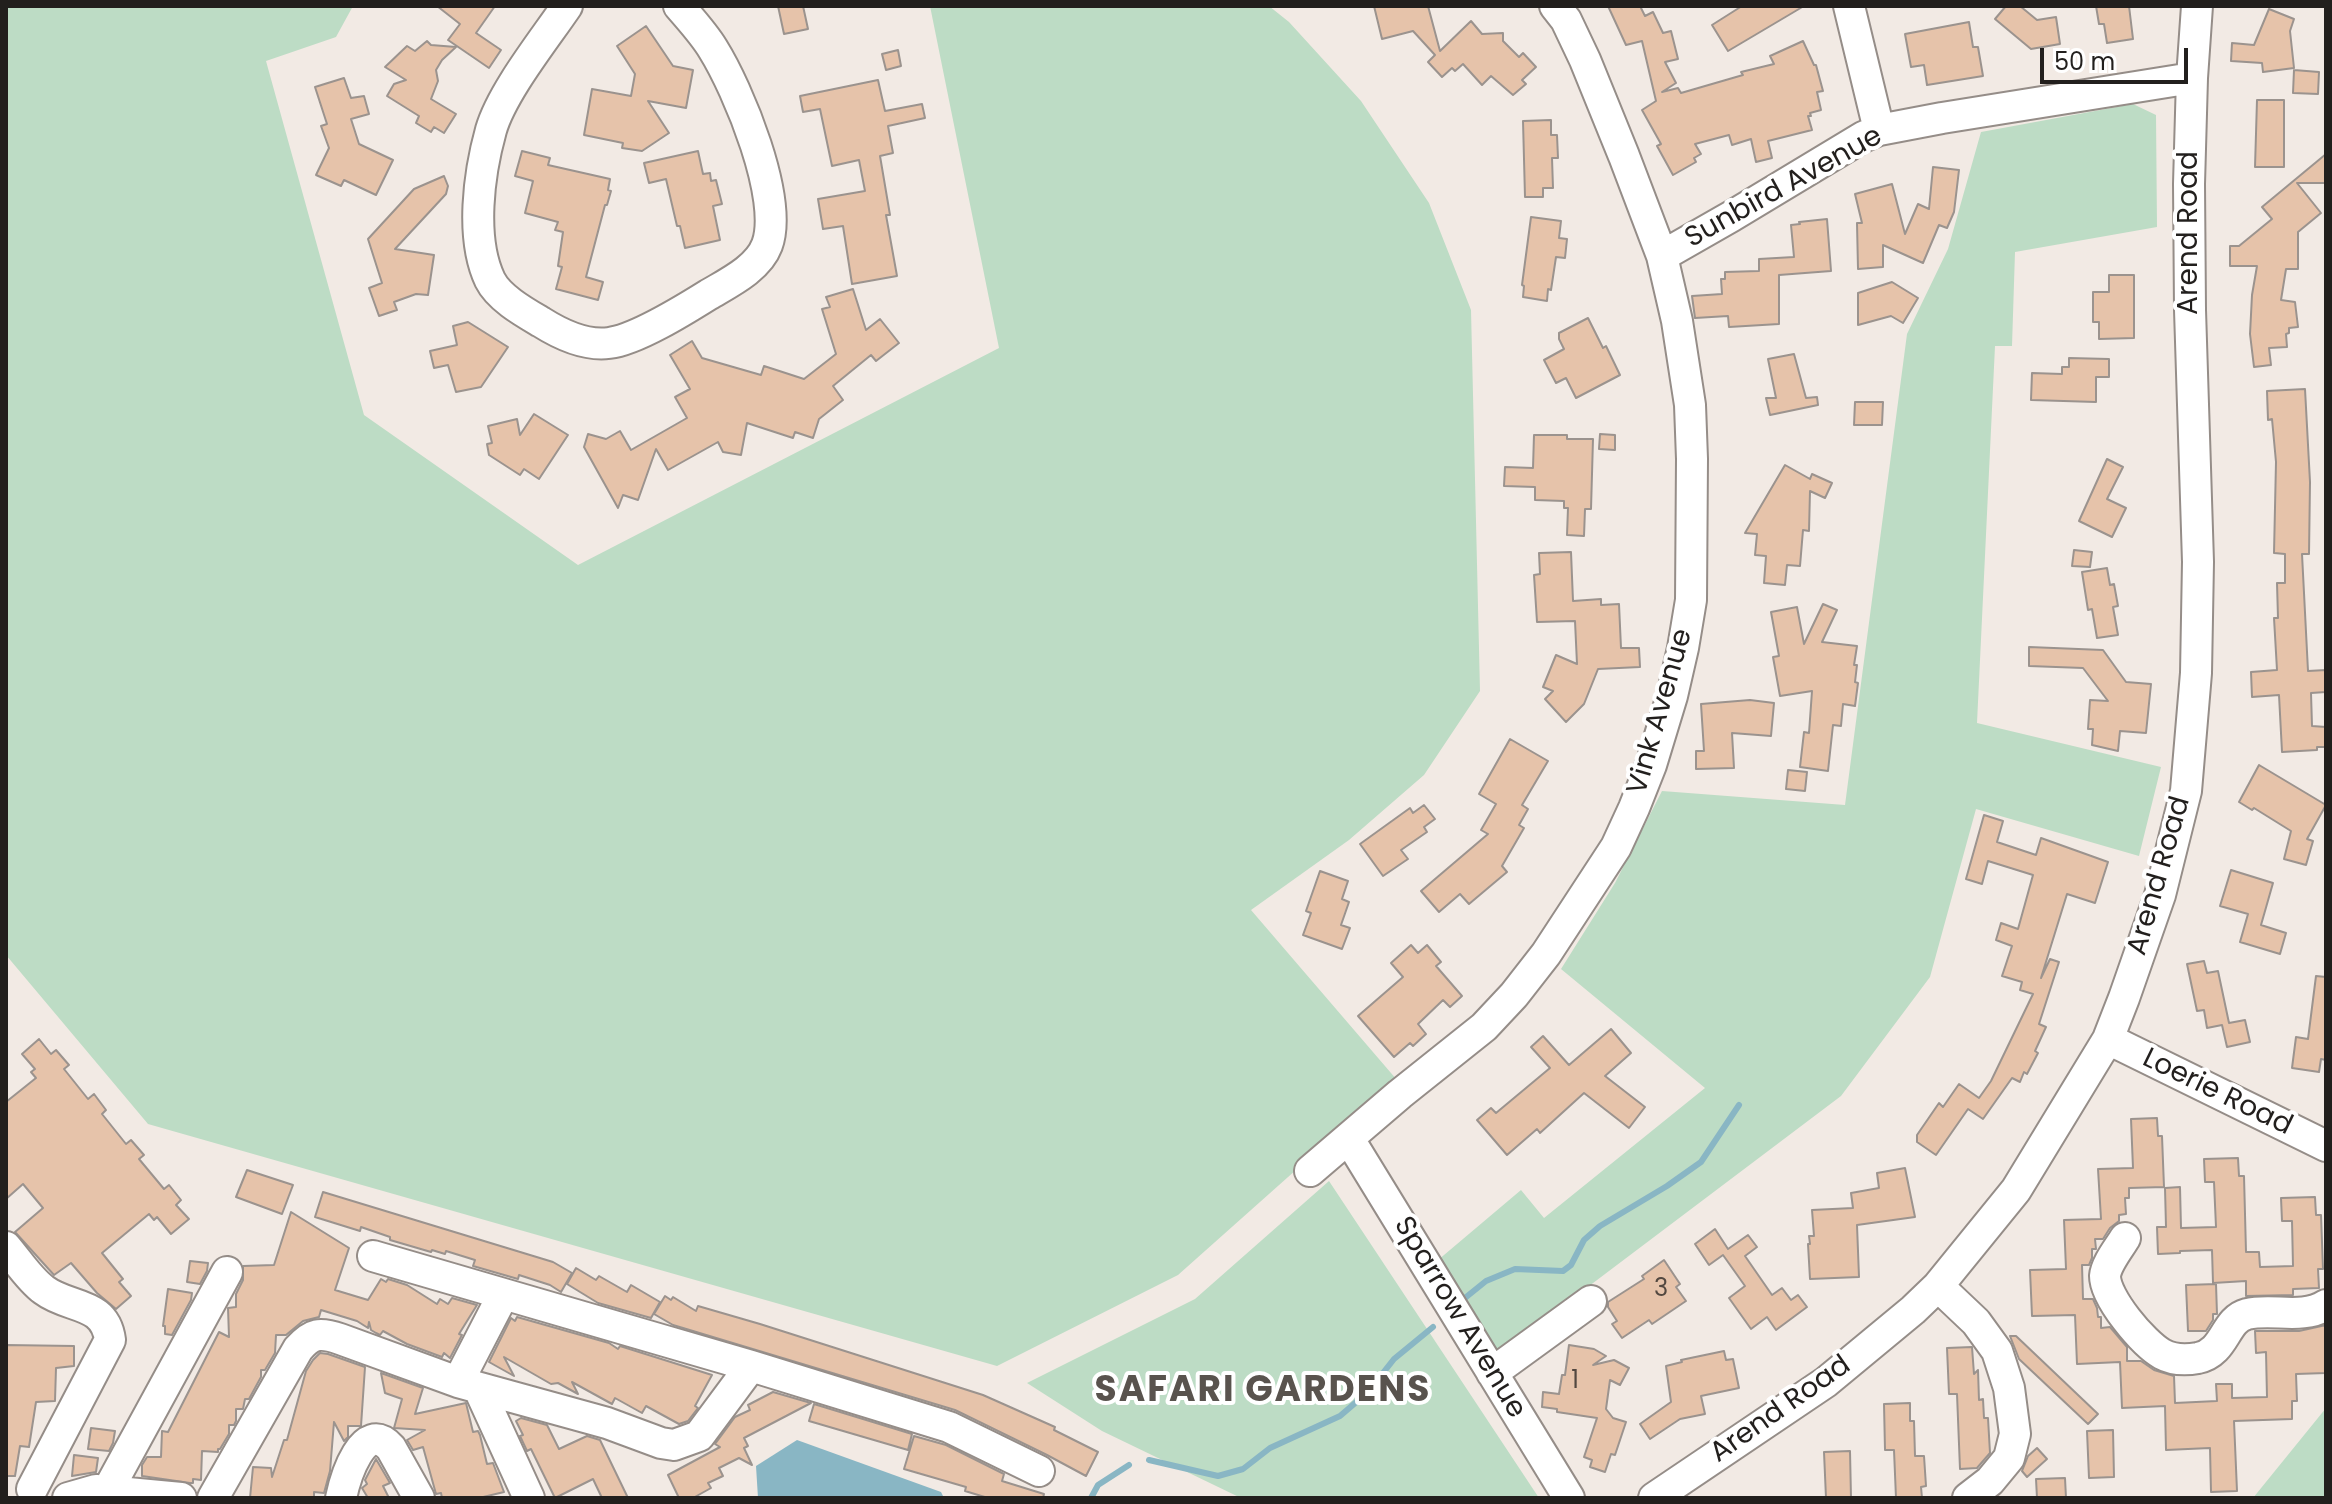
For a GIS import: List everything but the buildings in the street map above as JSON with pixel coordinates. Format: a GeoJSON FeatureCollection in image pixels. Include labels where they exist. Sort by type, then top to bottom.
{"type":"FeatureCollection","features":[{"type":"Feature","properties":{"kind":"street"},"geometry":{"type":"LineString","coordinates":[[567,6],[508,95],[492,128],[482,174],[479,211],[482,252],[491,282],[519,309],[549,327],[583,341],[607,343],[629,338],[699,301],[739,276],[757,260],[766,246],[770,227],[768,198],[757,148],[737,94],[713,48],[679,6]]}},
{"type":"Feature","properties":{"kind":"street","name":"Vink Avenue"},"geometry":{"type":"LineString","coordinates":[[1310,1171],[1484,1027],[1514,995],[1554,943],[1616,847],[1651,765],[1672,696],[1691,600],[1690,405],[1682,346],[1662,256],[1585,60],[1566,20],[1555,6]]}},
{"type":"Feature","properties":{"kind":"street"},"geometry":{"type":"LineString","coordinates":[[1849,6],[1879,130]]}},
{"type":"Feature","properties":{"kind":"street","name":"Arend Road"},"geometry":{"type":"LineString","coordinates":[[1654,1498],[1826,1382],[1938,1286],[2016,1190],[2108,1039],[2160,895],[2174,845],[2187,776],[2196,673],[2198,562],[2189,184],[2197,6]]}},
{"type":"Feature","properties":{"kind":"street","name":"Sunbird Avenue"},"geometry":{"type":"LineString","coordinates":[[1662,256],[1879,130],[2192,78]]}},
{"type":"Feature","properties":{"kind":"street","name":"Loerie Road"},"geometry":{"type":"LineString","coordinates":[[2108,1039],[2326,1146]]}},
{"type":"Feature","properties":{"kind":"street","name":"Sparrow Avenue"},"geometry":{"type":"LineString","coordinates":[[1349,1139],[1569,1498]]}},
{"type":"Feature","properties":{"kind":"street"},"geometry":{"type":"LineString","coordinates":[[2125,1238],[2105,1272],[2107,1288],[2122,1314],[2147,1341],[2176,1359],[2208,1354],[2219,1346],[2232,1323],[2249,1314],[2312,1312],[2326,1305]]}},
{"type":"Feature","properties":{"kind":"street"},"geometry":{"type":"LineString","coordinates":[[6,1247],[42,1289],[56,1298],[94,1311],[108,1326],[110,1340],[28,1490]]}},
{"type":"Feature","properties":{"kind":"street"},"geometry":{"type":"LineString","coordinates":[[373,1256],[949,1427],[1039,1471]]}},
{"type":"Feature","properties":{"kind":"street"},"geometry":{"type":"LineString","coordinates":[[108,1490],[227,1272]]}},
{"type":"Feature","properties":{"kind":"street"},"geometry":{"type":"LineString","coordinates":[[1938,1286],[1976,1322],[1997,1351],[2009,1388],[2015,1434],[2009,1458],[1990,1481],[1968,1498]]}},
{"type":"Feature","properties":{"kind":"street"},"geometry":{"type":"LineString","coordinates":[[503,1295],[469,1385],[529,1498]]}},
{"type":"Feature","properties":{"kind":"street"},"geometry":{"type":"LineString","coordinates":[[1492,1373],[1591,1301]]}},
{"type":"Feature","properties":{"kind":"street"},"geometry":{"type":"LineString","coordinates":[[213,1498],[298,1349],[307,1339],[318,1334],[330,1335],[469,1385],[674,1445],[699,1436],[751,1366]]}},
{"type":"Feature","properties":{"kind":"street"},"geometry":{"type":"LineString","coordinates":[[341,1498],[358,1452],[378,1439],[391,1448],[419,1498]]}},
{"type":"Feature","properties":{"kind":"street"},"geometry":{"type":"LineString","coordinates":[[68,1498],[84,1492],[108,1490],[181,1498]]}},
{"type":"Feature","properties":{"kind":"green space"},"geometry":{"type":"Polygon","coordinates":[[[6,6],[353,6],[336,37],[266,61],[364,415],[578,565],[999,348],[930,6],[1269,6],[1289,22],[1361,101],[1429,203],[1471,310],[1480,691],[1424,775],[1349,840],[1251,910],[1397,1080],[1178,1275],[997,1366],[148,1124],[6,955],[6,6]]]}},
{"type":"Feature","properties":{"kind":"green space"},"geometry":{"type":"Polygon","coordinates":[[[2133,104],[2156,115],[2157,227],[2015,252],[2012,346],[1995,346],[1977,723],[2161,767],[2139,856],[1976,809],[1930,977],[1841,1096],[1491,1360],[1431,1266],[1521,1190],[1544,1218],[1705,1088],[1561,969],[1615,883],[1662,791],[1845,805],[1907,334],[1948,249],[1981,132],[2133,104]]]}},
{"type":"Feature","properties":{"kind":"green space"},"geometry":{"type":"Polygon","coordinates":[[[1329,1181],[1539,1498],[1241,1498],[1102,1431],[1027,1383],[1195,1299],[1329,1181]]]}},
{"type":"Feature","properties":{"kind":"green space"},"geometry":{"type":"Polygon","coordinates":[[[2326,1408],[2326,1498],[2253,1498],[2326,1408]]]}},
{"type":"Feature","properties":{"kind":"water"},"geometry":{"type":"Polygon","coordinates":[[[797,1440],[941,1492],[944,1498],[758,1498],[756,1466],[797,1440]]]}},
{"type":"Feature","properties":{"kind":"waterway"},"geometry":{"type":"LineString","coordinates":[[1460,1302],[1486,1281],[1515,1269],[1563,1271],[1571,1265],[1584,1240],[1600,1226],[1701,1162],[1739,1105]]}},
{"type":"Feature","properties":{"kind":"waterway"},"geometry":{"type":"LineString","coordinates":[[1149,1460],[1218,1476],[1243,1469],[1270,1448],[1340,1416],[1368,1392],[1394,1359],[1433,1327]]}},
{"type":"Feature","properties":{"kind":"waterway"},"geometry":{"type":"LineString","coordinates":[[1091,1498],[1098,1485],[1129,1465]]}},
{"type":"Feature","properties":{"kind":"district","name":"SAFARI GARDENS"},"geometry":{"type":"Point","coordinates":[1263,1392]}}]}
